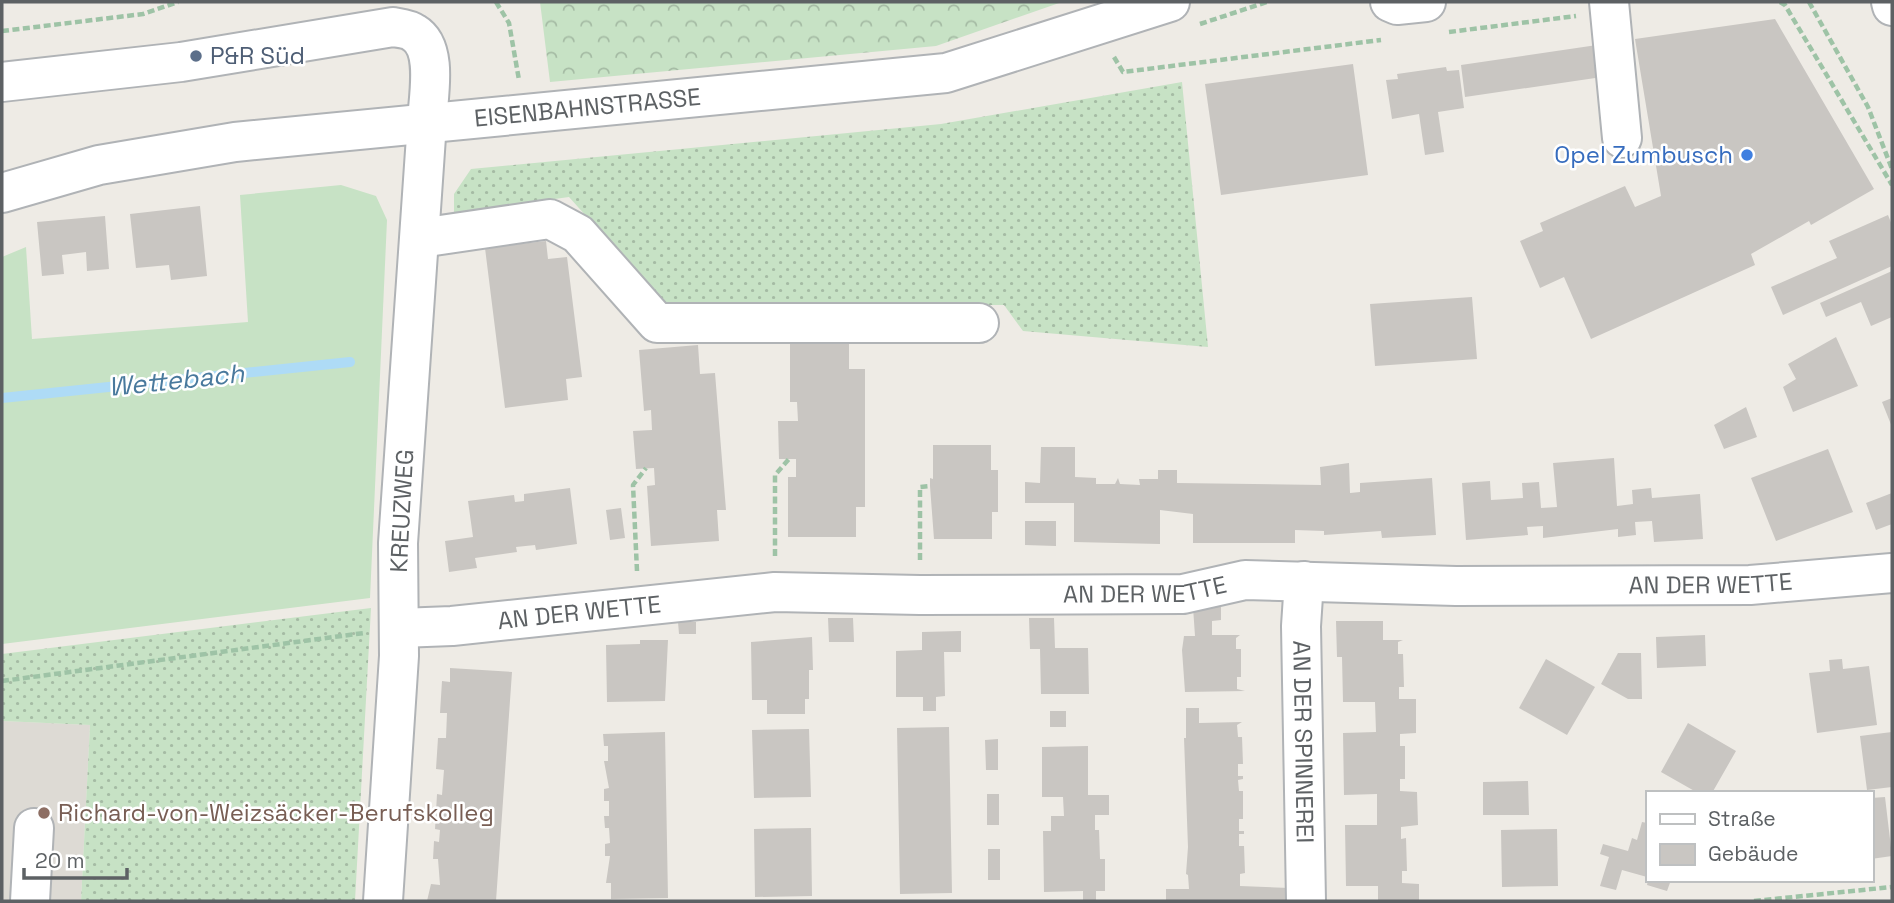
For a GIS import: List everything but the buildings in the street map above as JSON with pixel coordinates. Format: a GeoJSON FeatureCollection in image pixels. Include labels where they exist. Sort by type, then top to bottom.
{"type":"FeatureCollection","features":[{"type":"Feature","properties":{"kind":"street","name":"EISENBAHNSTRASSE"},"geometry":{"type":"LineString","coordinates":[[2,193],[99,165],[157,153],[522,112],[946,73],[1170,2]]}},
{"type":"Feature","properties":{"kind":"street"},"geometry":{"type":"LineString","coordinates":[[1390,2],[1432,17]]}},
{"type":"Feature","properties":{"kind":"street"},"geometry":{"type":"LineString","coordinates":[[1610,7],[1622,138]]}},
{"type":"Feature","properties":{"kind":"street","name":"KREUZWEG"},"geometry":{"type":"LineString","coordinates":[[2,82],[181,62],[393,26],[414,32],[426,45],[429,64],[427,122],[398,543],[400,628],[383,901]]}},
{"type":"Feature","properties":{"kind":"street"},"geometry":{"type":"LineString","coordinates":[[420,238],[550,219],[578,234],[657,323],[979,323]]}},
{"type":"Feature","properties":{"kind":"street","name":"AN DER WETTE"},"geometry":{"type":"LineString","coordinates":[[400,628],[452,626],[638,604],[775,592],[920,596],[1183,594],[1245,580],[1457,586],[1750,585],[1892,573]]}},
{"type":"Feature","properties":{"kind":"street","name":"AN DER SPINNEREI"},"geometry":{"type":"LineString","coordinates":[[1304,582],[1301,626],[1306,901]]}},
{"type":"Feature","properties":{"kind":"street"},"geometry":{"type":"LineString","coordinates":[[21,889],[34,828]]}},
{"type":"Feature","properties":{"kind":"path"},"geometry":{"type":"LineString","coordinates":[[2,30],[143,14],[178,2]]}},
{"type":"Feature","properties":{"kind":"path"},"geometry":{"type":"LineString","coordinates":[[496,2],[509,23],[522,112]]}},
{"type":"Feature","properties":{"kind":"path"},"geometry":{"type":"LineString","coordinates":[[1780,2],[1785,5],[1892,185]]}},
{"type":"Feature","properties":{"kind":"path"},"geometry":{"type":"LineString","coordinates":[[1810,2],[1868,107],[1892,169]]}},
{"type":"Feature","properties":{"kind":"path"},"geometry":{"type":"LineString","coordinates":[[1432,17],[1610,7]]}},
{"type":"Feature","properties":{"kind":"path"},"geometry":{"type":"LineString","coordinates":[[1112,54],[1123,72],[1385,40]]}},
{"type":"Feature","properties":{"kind":"path"},"geometry":{"type":"LineString","coordinates":[[775,592],[775,475],[789,459]]}},
{"type":"Feature","properties":{"kind":"path"},"geometry":{"type":"LineString","coordinates":[[638,604],[633,485],[646,468]]}},
{"type":"Feature","properties":{"kind":"path"},"geometry":{"type":"LineString","coordinates":[[920,596],[920,487],[930,486]]}},
{"type":"Feature","properties":{"kind":"path"},"geometry":{"type":"LineString","coordinates":[[2,681],[400,628]]}},
{"type":"Feature","properties":{"kind":"path"},"geometry":{"type":"LineString","coordinates":[[1754,901],[1892,887]]}},
{"type":"Feature","properties":{"kind":"shaded area","name":"Richard-von-Weizsäcker-Berufskolleg"},"geometry":{"type":"Polygon","coordinates":[[[2,721],[90,725],[81,901],[2,901],[2,721]]]}},
{"type":"Feature","properties":{"kind":"green space"},"geometry":{"type":"Polygon","coordinates":[[[540,2],[1062,2],[936,46],[550,82],[540,2]]]}},
{"type":"Feature","properties":{"kind":"green space"},"geometry":{"type":"Polygon","coordinates":[[[1182,82],[1208,347],[1023,331],[1004,305],[666,305],[569,197],[454,213],[454,194],[471,169],[941,124],[1182,82]]]}},
{"type":"Feature","properties":{"kind":"green space"},"geometry":{"type":"Polygon","coordinates":[[[341,185],[376,196],[387,220],[370,598],[2,644],[2,257],[26,247],[32,339],[248,322],[240,195],[341,185]]]}},
{"type":"Feature","properties":{"kind":"green space"},"geometry":{"type":"Polygon","coordinates":[[[371,608],[355,901],[81,901],[90,725],[2,721],[2,654],[371,608]]]}},
{"type":"Feature","properties":{"kind":"waterway","name":"Wettebach"},"geometry":{"type":"LineString","coordinates":[[2,398],[350,362]]}},
{"type":"Feature","properties":{"kind":"place","name":"P&R Süd"},"geometry":{"type":"Point","coordinates":[196,56]}},
{"type":"Feature","properties":{"kind":"place","name":"Opel Zumbusch"},"geometry":{"type":"Point","coordinates":[1747,155]}},
{"type":"Feature","properties":{"kind":"place","name":"Richard-von-Weizsäcker-Berufskolleg"},"geometry":{"type":"Point","coordinates":[44,813]}}]}
